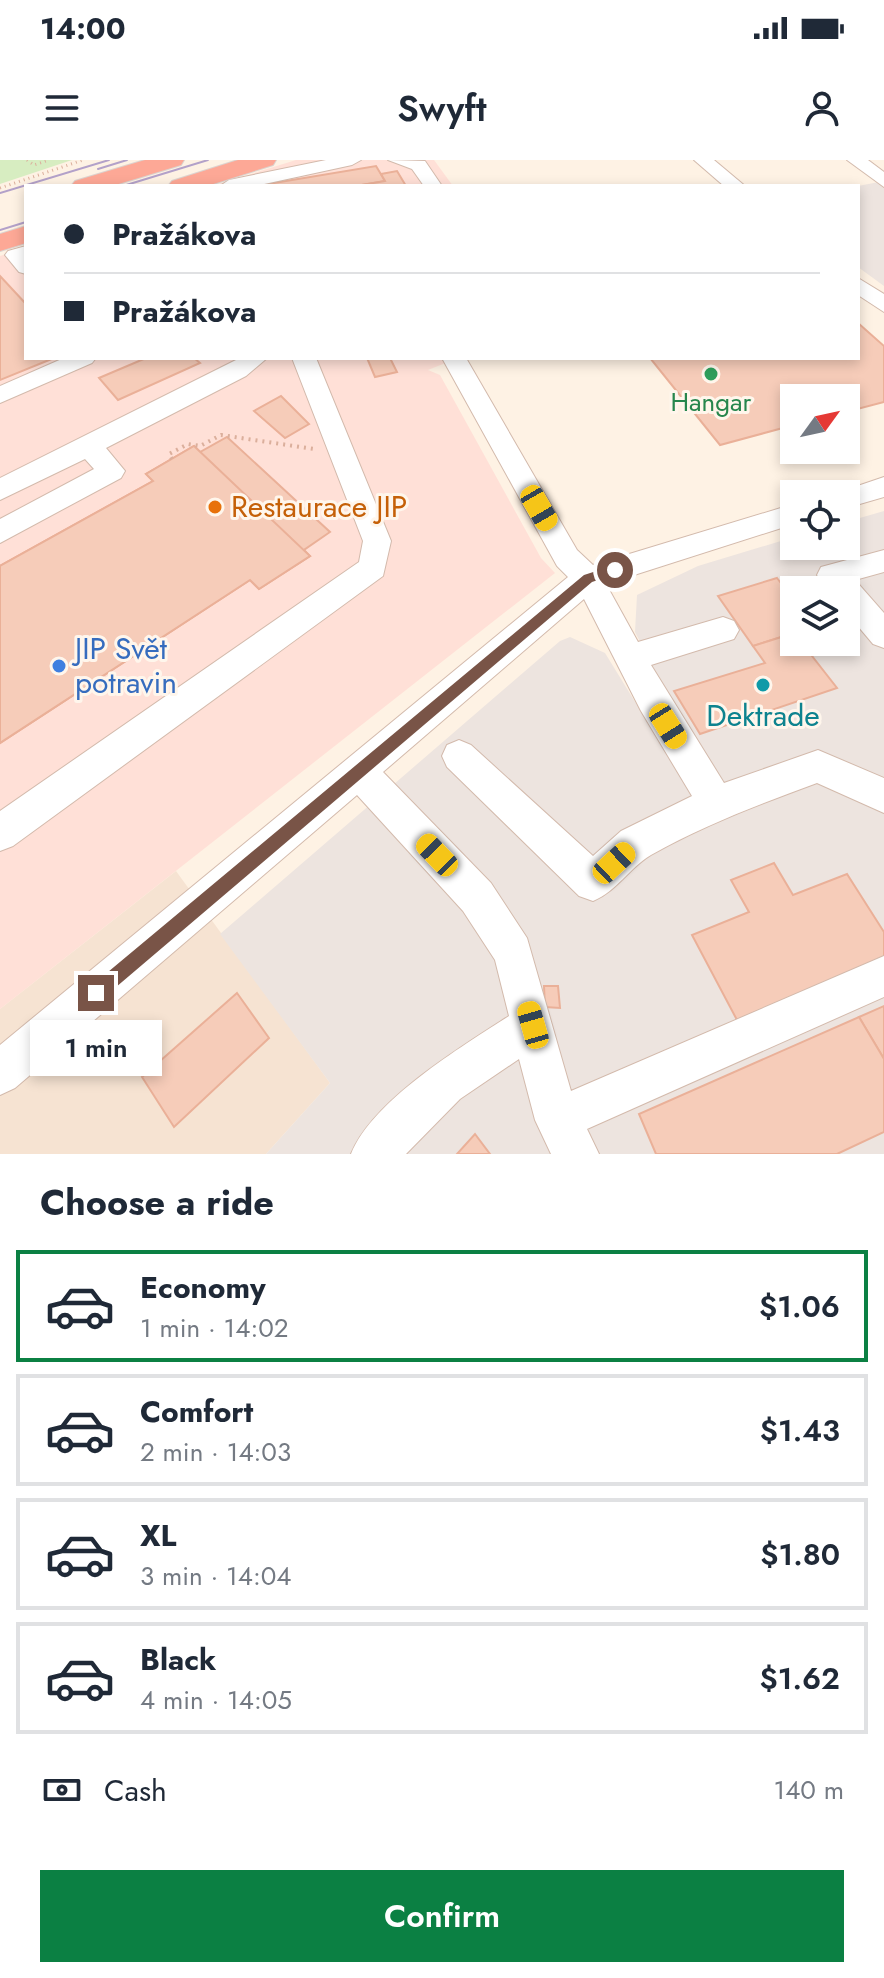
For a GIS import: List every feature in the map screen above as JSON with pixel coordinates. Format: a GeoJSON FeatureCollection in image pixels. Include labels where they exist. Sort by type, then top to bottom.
{"type":"FeatureCollection","features":[{"type":"Feature","properties":{"kind":"highway"},"geometry":{"type":"LineString","coordinates":[[91,184],[172,160]]}},
{"type":"Feature","properties":{"kind":"highway"},"geometry":{"type":"LineString","coordinates":[[187,184],[264,160]]}},
{"type":"Feature","properties":{"kind":"highway"},"geometry":{"type":"LineString","coordinates":[[0,243],[24,235]]}},
{"type":"Feature","properties":{"kind":"street"},"geometry":{"type":"LineString","coordinates":[[238,184],[352,160]]}},
{"type":"Feature","properties":{"kind":"street"},"geometry":{"type":"LineString","coordinates":[[397,160],[419,165],[432,184]]}},
{"type":"Feature","properties":{"kind":"street"},"geometry":{"type":"LineString","coordinates":[[705,160],[734,184]]}},
{"type":"Feature","properties":{"kind":"street"},"geometry":{"type":"LineString","coordinates":[[856,160],[884,181]]}},
{"type":"Feature","properties":{"kind":"street"},"geometry":{"type":"LineString","coordinates":[[24,253],[15,255],[24,266]]}},
{"type":"Feature","properties":{"kind":"street"},"geometry":{"type":"LineString","coordinates":[[860,286],[884,305]]}},
{"type":"Feature","properties":{"kind":"street"},"geometry":{"type":"LineString","coordinates":[[0,395],[79,360]]}},
{"type":"Feature","properties":{"kind":"street"},"geometry":{"type":"LineString","coordinates":[[0,490],[238,371],[252,360]]}},
{"type":"Feature","properties":{"kind":"street"},"geometry":{"type":"LineString","coordinates":[[0,833],[373,568],[377,541],[305,360]]}},
{"type":"Feature","properties":{"kind":"street"},"geometry":{"type":"LineString","coordinates":[[455,360],[567,558],[588,578],[630,658],[716,803]]}},
{"type":"Feature","properties":{"kind":"street"},"geometry":{"type":"LineString","coordinates":[[0,532],[112,471],[88,445]]}},
{"type":"Feature","properties":{"kind":"street"},"geometry":{"type":"LineString","coordinates":[[860,494],[884,487]]}},
{"type":"Feature","properties":{"kind":"street"},"geometry":{"type":"LineString","coordinates":[[0,1073],[588,578],[780,518]]}},
{"type":"Feature","properties":{"kind":"street"},"geometry":{"type":"LineString","coordinates":[[833,576],[884,561]]}},
{"type":"Feature","properties":{"kind":"street"},"geometry":{"type":"LineString","coordinates":[[860,607],[884,635]]}},
{"type":"Feature","properties":{"kind":"street"},"geometry":{"type":"LineString","coordinates":[[630,658],[723,630]]}},
{"type":"Feature","properties":{"kind":"street"},"geometry":{"type":"LineString","coordinates":[[459,756],[593,882],[634,844],[716,803],[818,766],[884,796]]}},
{"type":"Feature","properties":{"kind":"street"},"geometry":{"type":"LineString","coordinates":[[359,772],[477,897],[513,952],[566,1137],[884,976]]}},
{"type":"Feature","properties":{"kind":"street"},"geometry":{"type":"LineString","coordinates":[[374,1154],[444,1083],[533,1025]]}},
{"type":"Feature","properties":{"kind":"path"},"geometry":{"type":"LineString","coordinates":[[27,160],[34,165],[49,160]]}},
{"type":"Feature","properties":{"kind":"path"},"geometry":{"type":"LineString","coordinates":[[0,188],[83,160]]}},
{"type":"Feature","properties":{"kind":"path"},"geometry":{"type":"LineString","coordinates":[[172,459],[169,454],[188,444],[200,446],[221,435],[323,450],[339,446]]}},
{"type":"Feature","properties":{"kind":"shaded area"},"geometry":{"type":"Polygon","coordinates":[[[296,160],[434,160],[452,184],[218,184],[296,160]]]}},
{"type":"Feature","properties":{"kind":"shaded area"},"geometry":{"type":"Polygon","coordinates":[[[884,181],[884,286],[860,268],[860,186],[884,181]]]}},
{"type":"Feature","properties":{"kind":"shaded area"},"geometry":{"type":"Polygon","coordinates":[[[24,248],[24,360],[453,360],[428,370],[440,375],[541,558],[555,573],[0,1009],[0,256],[24,248]]]}},
{"type":"Feature","properties":{"kind":"shaded area"},"geometry":{"type":"Polygon","coordinates":[[[884,511],[884,1154],[266,1154],[330,1083],[220,934],[560,641],[570,637],[605,653],[637,705],[667,694],[635,632],[637,595],[698,566],[780,541],[780,560],[860,560],[860,518],[884,511]]]}},
{"type":"Feature","properties":{"kind":"shaded area"},"geometry":{"type":"Polygon","coordinates":[[[176,871],[330,1083],[266,1154],[0,1154],[0,1009],[176,871]]]}},
{"type":"Feature","properties":{"kind":"green space"},"geometry":{"type":"Polygon","coordinates":[[[0,160],[72,160],[0,184],[0,160]]]}},
{"type":"Feature","properties":{"kind":"building"},"geometry":{"type":"Polygon","coordinates":[[[376,166],[385,181],[368,184],[268,184],[376,166]]]}},
{"type":"Feature","properties":{"kind":"building"},"geometry":{"type":"Polygon","coordinates":[[[397,171],[405,184],[368,184],[385,181],[381,174],[397,171]]]}},
{"type":"Feature","properties":{"kind":"building"},"geometry":{"type":"Polygon","coordinates":[[[0,276],[24,302],[24,360],[49,360],[0,380],[0,276]]]}},
{"type":"Feature","properties":{"kind":"building"},"geometry":{"type":"Polygon","coordinates":[[[860,325],[884,346],[884,402],[860,408],[860,384],[780,384],[780,429],[720,445],[652,360],[860,360],[860,325]]]}},
{"type":"Feature","properties":{"kind":"building"},"geometry":{"type":"Polygon","coordinates":[[[141,360],[196,360],[200,363],[118,400],[99,378],[141,360]]]}},
{"type":"Feature","properties":{"kind":"building"},"geometry":{"type":"Polygon","coordinates":[[[368,360],[391,360],[397,372],[375,377],[368,360]]]}},
{"type":"Feature","properties":{"kind":"building"},"geometry":{"type":"Polygon","coordinates":[[[281,396],[309,424],[285,438],[254,411],[281,396]]]}},
{"type":"Feature","properties":{"kind":"building","name":"JIP Svět potravin"},"geometry":{"type":"Polygon","coordinates":[[[227,437],[330,532],[304,550],[310,556],[259,589],[250,580],[0,743],[0,566],[153,481],[146,474],[194,446],[200,452],[227,437]]]}},
{"type":"Feature","properties":{"kind":"building","name":"JIP Svět potravin"},"geometry":{"type":"Polygon","coordinates":[[[194,446],[310,556],[259,589],[250,580],[0,743],[0,566],[153,481],[146,474],[194,446]]]}},
{"type":"Feature","properties":{"kind":"building"},"geometry":{"type":"Polygon","coordinates":[[[777,578],[780,582],[780,637],[753,646],[718,596],[777,578]]]}},
{"type":"Feature","properties":{"kind":"building","name":"Dektrade"},"geometry":{"type":"Polygon","coordinates":[[[780,637],[780,656],[812,656],[837,688],[700,734],[674,691],[765,663],[753,646],[780,637]]]}},
{"type":"Feature","properties":{"kind":"building"},"geometry":{"type":"Polygon","coordinates":[[[774,863],[793,895],[847,874],[884,932],[884,957],[737,1020],[692,935],[749,912],[731,880],[774,863]]]}},
{"type":"Feature","properties":{"kind":"building"},"geometry":{"type":"Polygon","coordinates":[[[544,986],[558,986],[560,1008],[545,1007],[544,986]]]}},
{"type":"Feature","properties":{"kind":"building"},"geometry":{"type":"Polygon","coordinates":[[[237,993],[269,1038],[174,1127],[142,1077],[237,993]]]}},
{"type":"Feature","properties":{"kind":"building"},"geometry":{"type":"Polygon","coordinates":[[[884,1006],[884,1059],[859,1017],[884,1006]]]}},
{"type":"Feature","properties":{"kind":"building"},"geometry":{"type":"Polygon","coordinates":[[[859,1017],[884,1059],[884,1132],[837,1154],[656,1154],[639,1114],[859,1017]]]}},
{"type":"Feature","properties":{"kind":"building"},"geometry":{"type":"Polygon","coordinates":[[[475,1134],[490,1154],[457,1154],[475,1134]]]}},
{"type":"Feature","properties":{"kind":"tram line"},"geometry":{"type":"LineString","coordinates":[[30,184],[109,160]]}},
{"type":"Feature","properties":{"kind":"tram line"},"geometry":{"type":"LineString","coordinates":[[98,169],[127,160]]}},
{"type":"Feature","properties":{"kind":"tram line"},"geometry":{"type":"LineString","coordinates":[[130,184],[208,160]]}},
{"type":"Feature","properties":{"kind":"tram line"},"geometry":{"type":"LineString","coordinates":[[0,193],[24,186]]}},
{"type":"Feature","properties":{"kind":"tram line"},"geometry":{"type":"LineString","coordinates":[[0,230],[24,223]]}},
{"type":"Feature","properties":{"kind":"place","name":"Hangar"},"geometry":{"type":"Point","coordinates":[711,374]}},
{"type":"Feature","properties":{"kind":"place","name":"Restaurace JIP"},"geometry":{"type":"Point","coordinates":[215,507]}},
{"type":"Feature","properties":{"kind":"place","name":"JIP Svět potravin"},"geometry":{"type":"Point","coordinates":[59,666]}},
{"type":"Feature","properties":{"kind":"place","name":"Dektrade"},"geometry":{"type":"Point","coordinates":[763,685]}},
{"type":"Feature","properties":{"kind":"route"},"geometry":{"type":"LineString","coordinates":[[96,993],[588,578],[615,570]]}}]}
